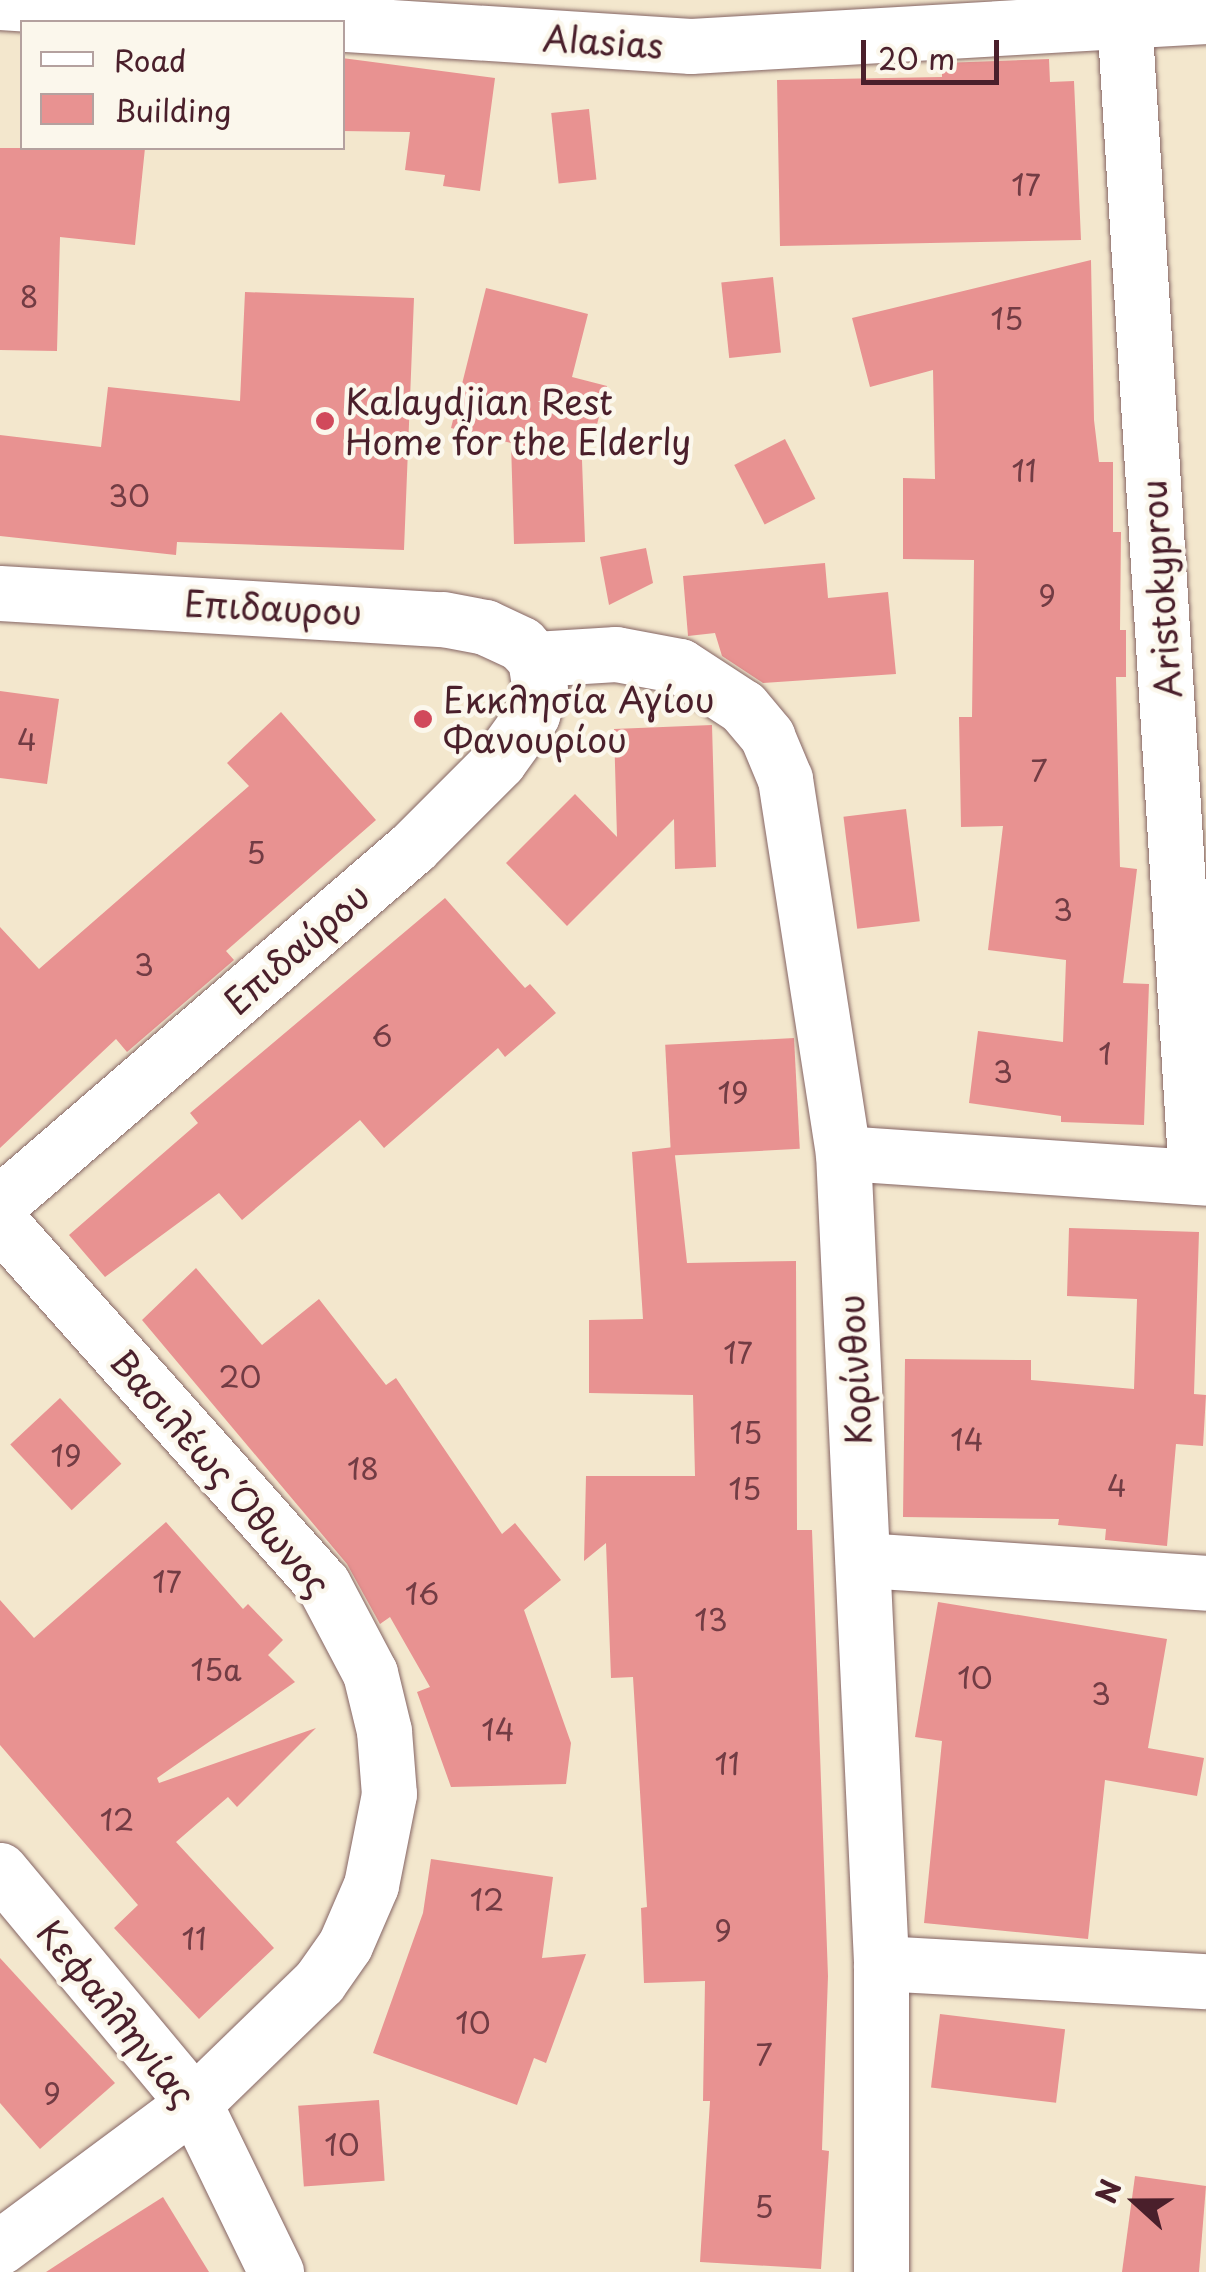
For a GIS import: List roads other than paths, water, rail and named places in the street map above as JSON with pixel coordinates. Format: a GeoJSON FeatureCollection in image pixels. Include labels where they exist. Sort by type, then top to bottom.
{"type":"FeatureCollection","features":[{"type":"Feature","properties":{"kind":"street","name":"Alasias"},"geometry":{"type":"LineString","coordinates":[[0,2],[376,12],[691,46],[1123,12],[1206,16]]}},
{"type":"Feature","properties":{"kind":"street","name":"Aristokyprou"},"geometry":{"type":"LineString","coordinates":[[1123,12],[1201,1177]]}},
{"type":"Feature","properties":{"kind":"street","name":"Επιδαυρου"},"geometry":{"type":"LineString","coordinates":[[0,593],[443,619],[503,634],[534,659]]}},
{"type":"Feature","properties":{"kind":"street","name":"Κορίνθου"},"geometry":{"type":"LineString","coordinates":[[534,659],[616,654],[680,666],[715,683],[768,736],[798,842],[843,1153],[881,1963],[881,2272]]}},
{"type":"Feature","properties":{"kind":"street","name":"Επιδαύρου"},"geometry":{"type":"LineString","coordinates":[[0,1203],[472,790],[532,715],[540,689],[534,659]]}},
{"type":"Feature","properties":{"kind":"street"},"geometry":{"type":"LineString","coordinates":[[843,1153],[1201,1177]]}},
{"type":"Feature","properties":{"kind":"street","name":"Βασιλέως Όθωνος"},"geometry":{"type":"LineString","coordinates":[[0,1222],[323,1584],[358,1644],[384,1732],[386,1824],[372,1885],[345,1945],[280,2023],[194,2103],[0,2247]]}},
{"type":"Feature","properties":{"kind":"street"},"geometry":{"type":"LineString","coordinates":[[863,1560],[1206,1583]]}},
{"type":"Feature","properties":{"kind":"street","name":"Κεφαλληνίας"},"geometry":{"type":"LineString","coordinates":[[0,1870],[194,2103],[276,2272]]}},
{"type":"Feature","properties":{"kind":"street"},"geometry":{"type":"LineString","coordinates":[[881,1963],[1206,1980]]}},
{"type":"Feature","properties":{"kind":"place","name":"Kalaydjian Rest Home for the Elderly"},"geometry":{"type":"Point","coordinates":[325,421]}},
{"type":"Feature","properties":{"kind":"place","name":"Εκκλησία Αγίου Φανουρίου"},"geometry":{"type":"Point","coordinates":[423,719]}}]}
